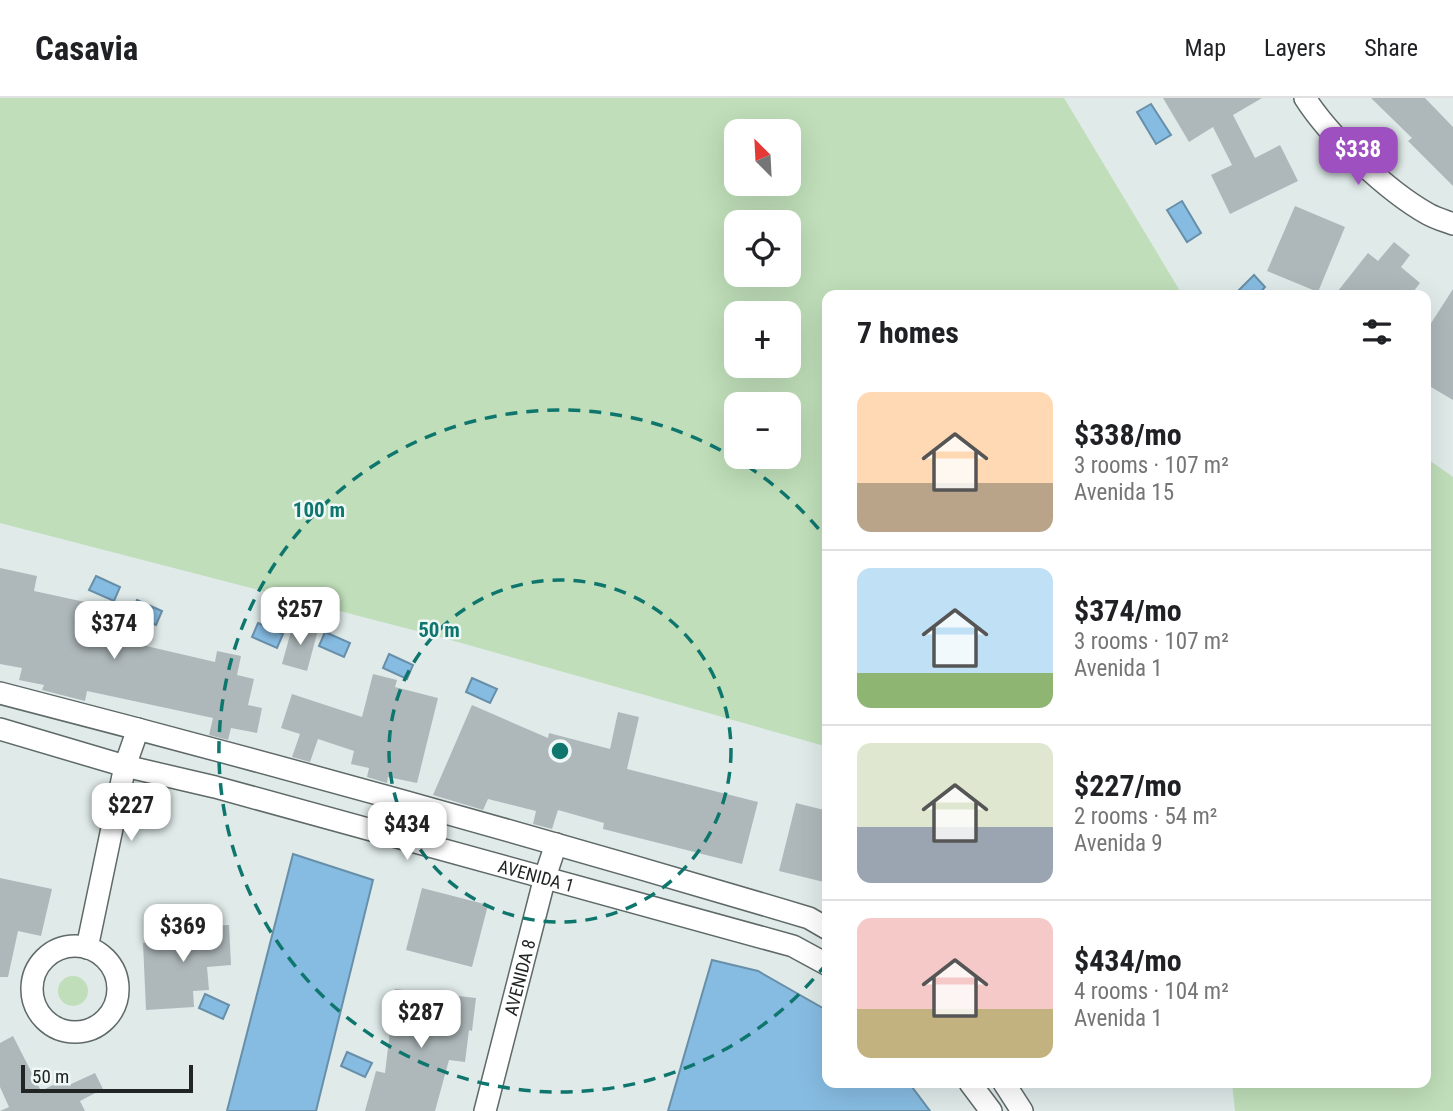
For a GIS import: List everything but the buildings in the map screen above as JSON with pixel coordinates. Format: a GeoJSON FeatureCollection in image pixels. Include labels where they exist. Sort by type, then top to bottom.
{"type":"FeatureCollection","features":[{"type":"Feature","properties":{"kind":"street"},"geometry":{"type":"LineString","coordinates":[[1305,98],[1348,148],[1385,183],[1428,214],[1453,224]]}},
{"type":"Feature","properties":{"kind":"street","name":"AVENIDA 1"},"geometry":{"type":"LineString","coordinates":[[0,693],[556,844],[809,918],[822,926]]}},
{"type":"Feature","properties":{"kind":"street","name":"AVENIDA 1"},"geometry":{"type":"LineString","coordinates":[[0,729],[125,766],[215,787],[793,946],[822,962]]}},
{"type":"Feature","properties":{"kind":"street"},"geometry":{"type":"LineString","coordinates":[[87,948],[125,766],[138,729]]}},
{"type":"Feature","properties":{"kind":"street"},"geometry":{"type":"LineString","coordinates":[[298,811],[310,776]]}},
{"type":"Feature","properties":{"kind":"street","name":"AVENIDA 8"},"geometry":{"type":"LineString","coordinates":[[485,1111],[545,877],[556,844]]}},
{"type":"Feature","properties":{"kind":"street"},"geometry":{"type":"LineString","coordinates":[[75,946],[87,948],[98,953],[114,971],[118,995],[114,1007],[98,1025],[75,1032],[63,1031],[43,1017],[36,1007],[32,983],[36,972],[51,953],[75,946]]}},
{"type":"Feature","properties":{"kind":"street"},"geometry":{"type":"LineString","coordinates":[[974,1088],[991,1111]]}},
{"type":"Feature","properties":{"kind":"street"},"geometry":{"type":"LineString","coordinates":[[1007,1088],[1022,1111]]}},
{"type":"Feature","properties":{"kind":"green space"},"geometry":{"type":"Polygon","coordinates":[[[0,98],[1064,98],[1179,290],[822,290],[822,745],[440,637],[0,523],[0,98]]]}},
{"type":"Feature","properties":{"kind":"green space"},"geometry":{"type":"Polygon","coordinates":[[[1431,462],[1453,477],[1453,1111],[1235,1111],[1233,1088],[1431,1088],[1431,462]]]}},
{"type":"Feature","properties":{"kind":"green space"},"geometry":{"type":"Polygon","coordinates":[[[73,976],[84,980],[88,991],[84,1002],[73,1006],[62,1002],[58,991],[62,980],[73,976]]]}},
{"type":"Feature","properties":{"kind":"water"},"geometry":{"type":"Polygon","coordinates":[[[1151,104],[1171,135],[1156,144],[1137,112],[1151,104]]]}},
{"type":"Feature","properties":{"kind":"water"},"geometry":{"type":"Polygon","coordinates":[[[1182,201],[1201,233],[1187,242],[1167,210],[1182,201]]]}},
{"type":"Feature","properties":{"kind":"water"},"geometry":{"type":"Polygon","coordinates":[[[1254,275],[1265,287],[1262,290],[1239,290],[1254,275]]]}},
{"type":"Feature","properties":{"kind":"water"},"geometry":{"type":"Polygon","coordinates":[[[96,576],[120,587],[114,601],[89,590],[96,576]]]}},
{"type":"Feature","properties":{"kind":"water"},"geometry":{"type":"Polygon","coordinates":[[[137,600],[162,611],[156,625],[131,614],[137,600]]]}},
{"type":"Feature","properties":{"kind":"water"},"geometry":{"type":"Polygon","coordinates":[[[258,623],[283,634],[277,648],[252,637],[258,623]]]}},
{"type":"Feature","properties":{"kind":"water"},"geometry":{"type":"Polygon","coordinates":[[[325,632],[350,643],[344,657],[319,646],[325,632]]]}},
{"type":"Feature","properties":{"kind":"water"},"geometry":{"type":"Polygon","coordinates":[[[389,654],[413,665],[407,679],[383,668],[389,654]]]}},
{"type":"Feature","properties":{"kind":"water"},"geometry":{"type":"Polygon","coordinates":[[[472,678],[497,689],[490,703],[466,692],[472,678]]]}},
{"type":"Feature","properties":{"kind":"water"},"geometry":{"type":"Polygon","coordinates":[[[293,854],[373,880],[316,1111],[227,1111],[293,854]]]}},
{"type":"Feature","properties":{"kind":"water"},"geometry":{"type":"Polygon","coordinates":[[[712,960],[758,971],[822,1008],[822,1088],[913,1088],[930,1111],[668,1111],[712,960]]]}},
{"type":"Feature","properties":{"kind":"water"},"geometry":{"type":"Polygon","coordinates":[[[205,994],[229,1005],[223,1019],[199,1008],[205,994]]]}},
{"type":"Feature","properties":{"kind":"water"},"geometry":{"type":"Polygon","coordinates":[[[347,1052],[372,1063],[365,1077],[341,1066],[347,1052]]]}}]}
